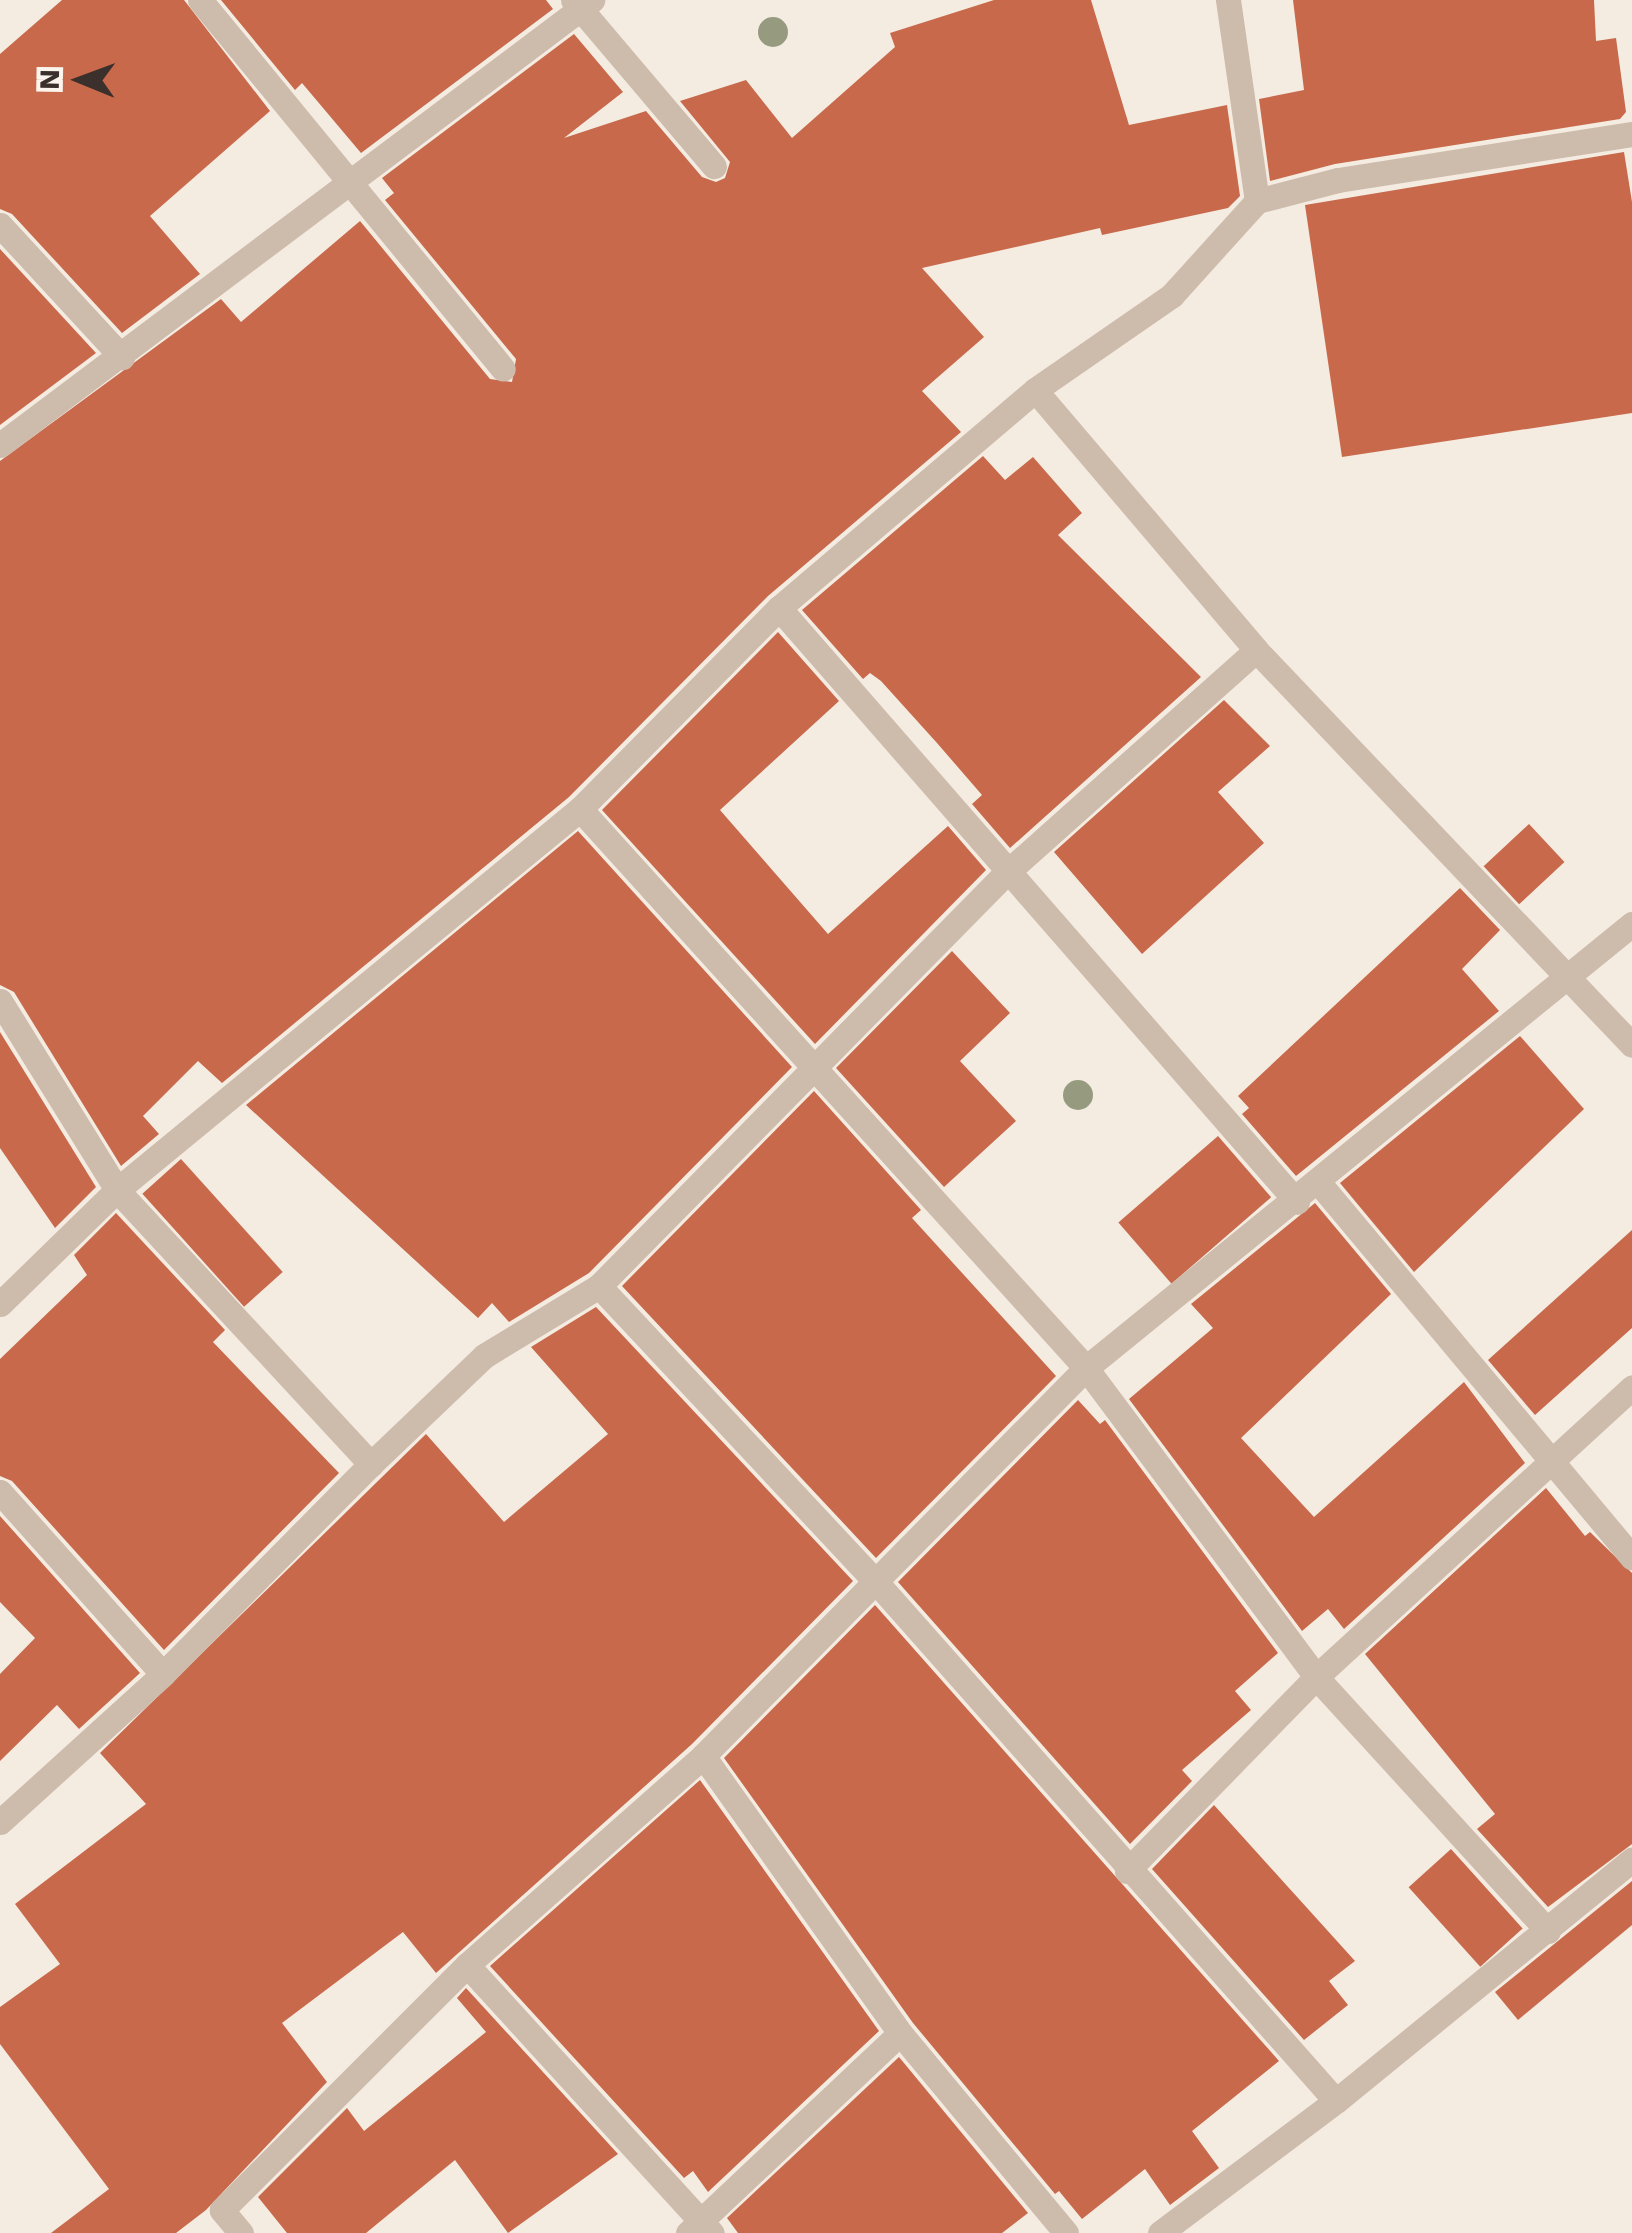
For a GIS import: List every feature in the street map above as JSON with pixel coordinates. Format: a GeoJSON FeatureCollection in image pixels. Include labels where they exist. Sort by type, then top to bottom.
{"type":"FeatureCollection","features":[{"type":"Feature","properties":{"kind":"street"},"geometry":{"type":"LineString","coordinates":[[200,0],[346,185],[502,369]]}},
{"type":"Feature","properties":{"kind":"street"},"geometry":{"type":"LineString","coordinates":[[1228,0],[1258,201]]}},
{"type":"Feature","properties":{"kind":"street"},"geometry":{"type":"LineString","coordinates":[[0,445],[122,357],[582,3],[714,166]]}},
{"type":"Feature","properties":{"kind":"street"},"geometry":{"type":"LineString","coordinates":[[0,1304],[117,1190],[580,809],[779,608],[1035,390],[1172,295],[1258,201],[1338,180],[1632,134]]}},
{"type":"Feature","properties":{"kind":"street"},"geometry":{"type":"LineString","coordinates":[[0,225],[122,357]]}},
{"type":"Feature","properties":{"kind":"street"},"geometry":{"type":"LineString","coordinates":[[1035,390],[1256,650],[1632,1045]]}},
{"type":"Feature","properties":{"kind":"street"},"geometry":{"type":"LineString","coordinates":[[779,608],[1005,874],[1298,1202]]}},
{"type":"Feature","properties":{"kind":"street"},"geometry":{"type":"LineString","coordinates":[[0,1822],[163,1674],[484,1356],[599,1286],[1005,874],[1256,650]]}},
{"type":"Feature","properties":{"kind":"street"},"geometry":{"type":"LineString","coordinates":[[580,809],[1086,1368],[1316,1677],[1548,1931]]}},
{"type":"Feature","properties":{"kind":"street"},"geometry":{"type":"LineString","coordinates":[[241,2233],[222,2210],[467,1965],[703,1756],[1086,1368],[1298,1202],[1632,924]]}},
{"type":"Feature","properties":{"kind":"street"},"geometry":{"type":"LineString","coordinates":[[0,1001],[117,1190],[371,1464]]}},
{"type":"Feature","properties":{"kind":"street"},"geometry":{"type":"LineString","coordinates":[[1319,1183],[1632,1557]]}},
{"type":"Feature","properties":{"kind":"street"},"geometry":{"type":"LineString","coordinates":[[599,1286],[877,1583],[1127,1871],[1336,2101]]}},
{"type":"Feature","properties":{"kind":"street"},"geometry":{"type":"LineString","coordinates":[[1127,1871],[1316,1677],[1632,1386]]}},
{"type":"Feature","properties":{"kind":"street"},"geometry":{"type":"LineString","coordinates":[[0,1492],[163,1674]]}},
{"type":"Feature","properties":{"kind":"street"},"geometry":{"type":"LineString","coordinates":[[703,1756],[900,2034],[1066,2233]]}},
{"type":"Feature","properties":{"kind":"street"},"geometry":{"type":"LineString","coordinates":[[1160,2233],[1336,2101],[1632,1860]]}},
{"type":"Feature","properties":{"kind":"street"},"geometry":{"type":"LineString","coordinates":[[467,1965],[701,2229],[900,2034]]}},
{"type":"Feature","properties":{"kind":"building"},"geometry":{"type":"Polygon","coordinates":[[[62,0],[184,0],[270,111],[150,216],[200,274],[122,333],[12,214],[0,209],[0,54],[62,0]]]}},
{"type":"Feature","properties":{"kind":"building"},"geometry":{"type":"Polygon","coordinates":[[[221,0],[546,0],[553,9],[361,153],[302,83],[295,90],[221,0]]]}},
{"type":"Feature","properties":{"kind":"building"},"geometry":{"type":"Polygon","coordinates":[[[994,0],[1091,0],[1129,125],[1227,105],[1240,196],[1228,208],[1102,235],[1100,228],[922,268],[984,337],[922,391],[961,432],[768,596],[569,797],[222,1083],[198,1061],[143,1116],[159,1134],[121,1166],[14,992],[0,985],[0,461],[221,299],[241,322],[360,221],[490,379],[512,382],[516,359],[385,200],[394,193],[382,178],[574,34],[623,92],[564,138],[646,111],[702,177],[716,182],[725,178],[730,162],[680,101],[746,80],[792,138],[895,47],[890,33],[994,0]]]}},
{"type":"Feature","properties":{"kind":"building"},"geometry":{"type":"Polygon","coordinates":[[[1293,0],[1594,0],[1596,41],[1616,38],[1626,112],[1620,119],[1335,164],[1270,181],[1259,99],[1304,90],[1293,0]]]}},
{"type":"Feature","properties":{"kind":"building"},"geometry":{"type":"Polygon","coordinates":[[[1624,152],[1632,202],[1632,413],[1342,457],[1305,205],[1624,152]]]}},
{"type":"Feature","properties":{"kind":"building"},"geometry":{"type":"Polygon","coordinates":[[[0,249],[96,353],[0,425],[0,249]]]}},
{"type":"Feature","properties":{"kind":"building"},"geometry":{"type":"Polygon","coordinates":[[[983,456],[1005,480],[1033,457],[1082,513],[1058,535],[1201,677],[1010,848],[972,804],[982,795],[937,743],[881,681],[870,673],[863,679],[802,610],[983,456]]]}},
{"type":"Feature","properties":{"kind":"building"},"geometry":{"type":"Polygon","coordinates":[[[778,632],[839,701],[720,810],[828,934],[948,826],[986,870],[815,1044],[602,810],[778,632]]]}},
{"type":"Feature","properties":{"kind":"building"},"geometry":{"type":"Polygon","coordinates":[[[1224,700],[1270,746],[1218,792],[1264,843],[1142,954],[1054,852],[1224,700]]]}},
{"type":"Feature","properties":{"kind":"building"},"geometry":{"type":"Polygon","coordinates":[[[1529,824],[1564,862],[1519,904],[1484,866],[1529,824]]]}},
{"type":"Feature","properties":{"kind":"building"},"geometry":{"type":"Polygon","coordinates":[[[578,831],[792,1067],[589,1273],[509,1322],[492,1303],[478,1318],[246,1105],[578,831]]]}},
{"type":"Feature","properties":{"kind":"building"},"geometry":{"type":"Polygon","coordinates":[[[1460,888],[1500,930],[1462,969],[1499,1011],[1296,1176],[1242,1114],[1249,1108],[1238,1096],[1460,888]]]}},
{"type":"Feature","properties":{"kind":"building"},"geometry":{"type":"Polygon","coordinates":[[[952,951],[1010,1013],[960,1061],[1016,1121],[944,1187],[836,1068],[952,951]]]}},
{"type":"Feature","properties":{"kind":"building"},"geometry":{"type":"Polygon","coordinates":[[[0,1032],[96,1187],[55,1228],[0,1148],[0,1032]]]}},
{"type":"Feature","properties":{"kind":"building"},"geometry":{"type":"Polygon","coordinates":[[[1520,1036],[1584,1109],[1414,1272],[1340,1183],[1520,1036]]]}},
{"type":"Feature","properties":{"kind":"building"},"geometry":{"type":"Polygon","coordinates":[[[814,1091],[921,1210],[912,1218],[1056,1376],[876,1558],[622,1286],[814,1091]]]}},
{"type":"Feature","properties":{"kind":"building"},"geometry":{"type":"Polygon","coordinates":[[[1218,1136],[1271,1197],[1172,1284],[1118,1223],[1218,1136]]]}},
{"type":"Feature","properties":{"kind":"building"},"geometry":{"type":"Polygon","coordinates":[[[181,1159],[283,1272],[244,1307],[142,1194],[181,1159]]]}},
{"type":"Feature","properties":{"kind":"building"},"geometry":{"type":"Polygon","coordinates":[[[1315,1203],[1391,1294],[1241,1438],[1314,1517],[1464,1382],[1525,1463],[1344,1629],[1328,1609],[1302,1631],[1129,1399],[1213,1328],[1191,1304],[1315,1203]]]}},
{"type":"Feature","properties":{"kind":"building"},"geometry":{"type":"Polygon","coordinates":[[[116,1213],[225,1330],[213,1342],[339,1473],[164,1650],[12,1481],[0,1476],[0,1359],[87,1275],[74,1255],[116,1213]]]}},
{"type":"Feature","properties":{"kind":"building"},"geometry":{"type":"Polygon","coordinates":[[[1632,1230],[1632,1328],[1535,1415],[1488,1360],[1632,1230]]]}},
{"type":"Feature","properties":{"kind":"building"},"geometry":{"type":"Polygon","coordinates":[[[596,1307],[853,1581],[692,1744],[436,1973],[403,1932],[282,2023],[327,2082],[206,2210],[176,2233],[51,2233],[109,2189],[0,2044],[0,2007],[60,1964],[15,1904],[146,1804],[100,1753],[426,1434],[504,1522],[608,1434],[531,1347],[596,1307]]]}},
{"type":"Feature","properties":{"kind":"building"},"geometry":{"type":"Polygon","coordinates":[[[1078,1400],[1100,1424],[1105,1420],[1278,1653],[1235,1691],[1251,1710],[1182,1770],[1192,1781],[1130,1844],[898,1582],[1078,1400]]]}},
{"type":"Feature","properties":{"kind":"building"},"geometry":{"type":"Polygon","coordinates":[[[1546,1488],[1585,1536],[1590,1532],[1632,1573],[1632,1844],[1548,1907],[1477,1829],[1495,1814],[1365,1654],[1546,1488]]]}},
{"type":"Feature","properties":{"kind":"building"},"geometry":{"type":"Polygon","coordinates":[[[0,1516],[140,1673],[79,1729],[57,1705],[0,1761],[0,1674],[35,1638],[0,1602],[0,1516]]]}},
{"type":"Feature","properties":{"kind":"building"},"geometry":{"type":"Polygon","coordinates":[[[875,1605],[1279,2061],[1192,2131],[1219,2168],[1170,2205],[1145,2169],[1082,2219],[1059,2191],[1055,2194],[913,2023],[724,1758],[875,1605]]]}},
{"type":"Feature","properties":{"kind":"building"},"geometry":{"type":"Polygon","coordinates":[[[700,1780],[879,2031],[708,2192],[693,2171],[684,2178],[490,1966],[700,1780]]]}},
{"type":"Feature","properties":{"kind":"building"},"geometry":{"type":"Polygon","coordinates":[[[1214,1805],[1355,1961],[1329,1981],[1348,2005],[1304,2040],[1152,1869],[1214,1805]]]}},
{"type":"Feature","properties":{"kind":"building"},"geometry":{"type":"Polygon","coordinates":[[[1451,1849],[1523,1929],[1480,1967],[1409,1887],[1451,1849]]]}},
{"type":"Feature","properties":{"kind":"building"},"geometry":{"type":"Polygon","coordinates":[[[1632,1881],[1632,1925],[1518,2020],[1495,1992],[1632,1881]]]}},
{"type":"Feature","properties":{"kind":"building"},"geometry":{"type":"Polygon","coordinates":[[[466,1988],[618,2154],[508,2233],[455,2160],[366,2233],[287,2233],[258,2197],[347,2108],[364,2131],[486,2032],[457,1998],[466,1988]]]}},
{"type":"Feature","properties":{"kind":"building"},"geometry":{"type":"Polygon","coordinates":[[[899,2057],[1028,2213],[1002,2233],[738,2233],[727,2218],[899,2057]]]}}]}
